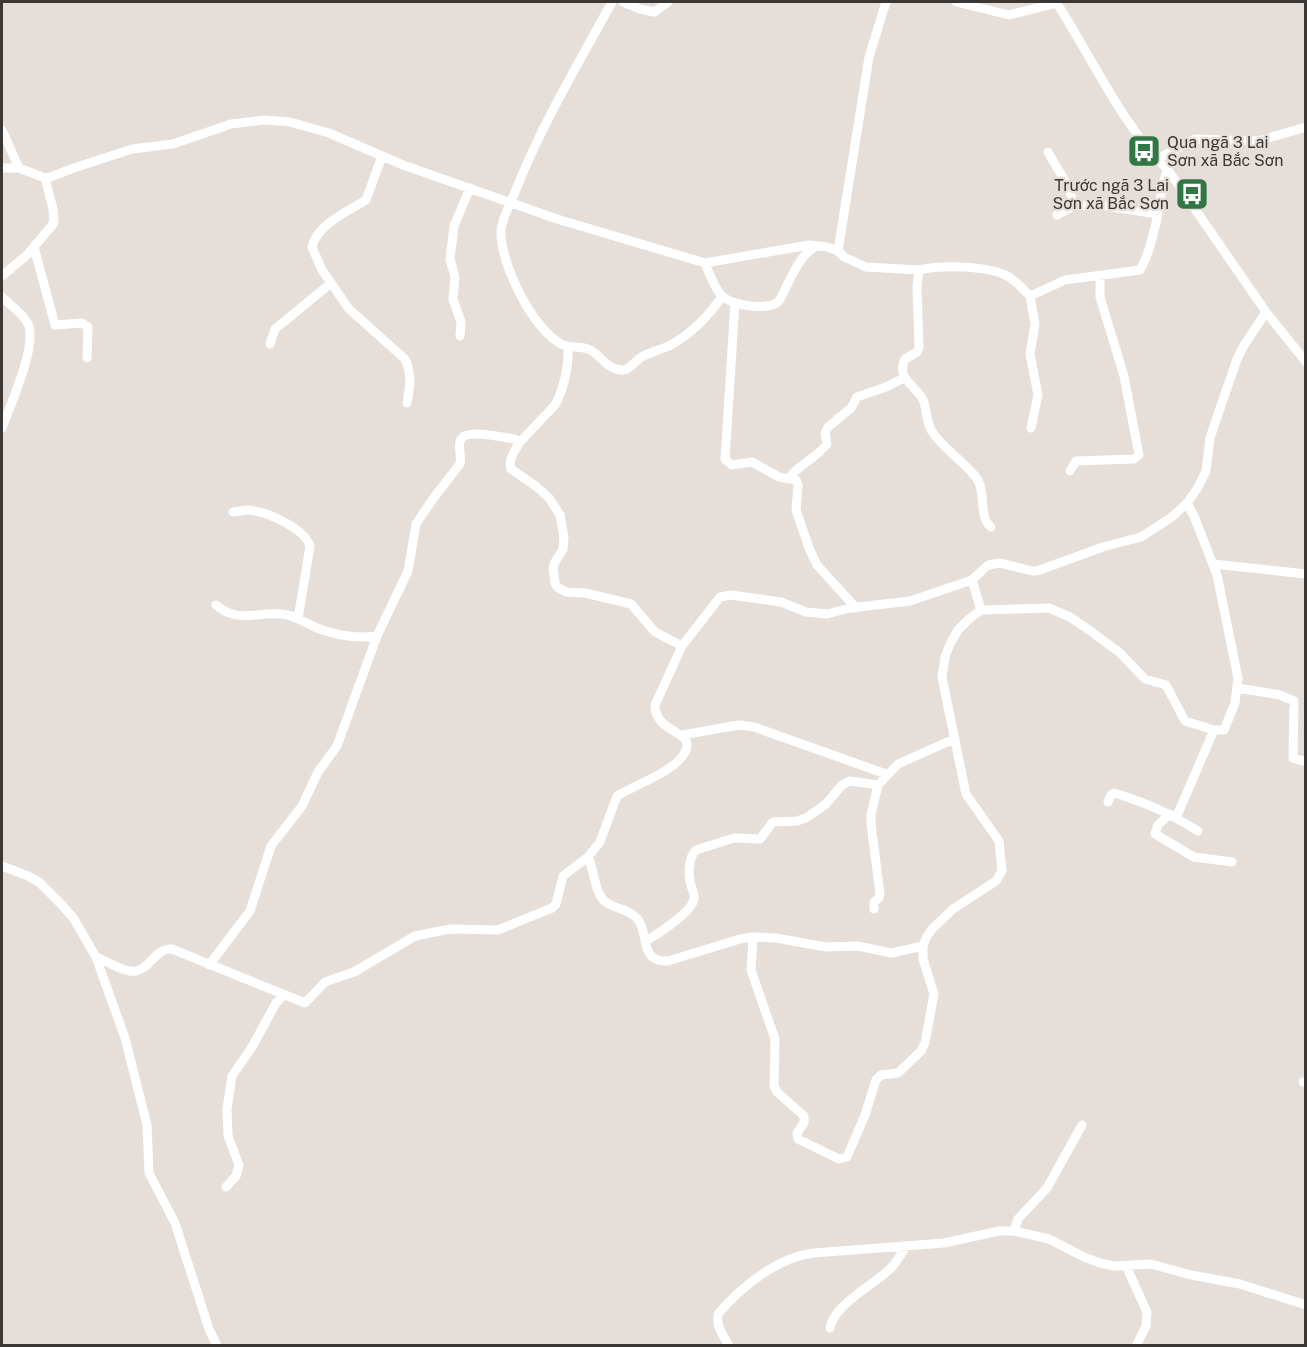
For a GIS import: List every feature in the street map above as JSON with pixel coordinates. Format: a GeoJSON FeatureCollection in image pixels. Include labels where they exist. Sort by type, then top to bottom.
{"type":"FeatureCollection","features":[{"type":"Feature","properties":{"kind":"street"},"geometry":{"type":"LineString","coordinates":[[612,2],[523,171],[501,228],[503,255],[532,315],[559,343],[568,347],[589,349],[611,367],[624,370],[639,359],[669,346],[699,324],[722,296]]}},
{"type":"Feature","properties":{"kind":"street"},"geometry":{"type":"LineString","coordinates":[[623,2],[654,12],[668,2]]}},
{"type":"Feature","properties":{"kind":"street"},"geometry":{"type":"LineString","coordinates":[[838,251],[869,57],[886,2]]}},
{"type":"Feature","properties":{"kind":"street"},"geometry":{"type":"LineString","coordinates":[[956,2],[1009,15],[1056,2],[1121,110],[1157,159],[1168,170],[1266,312],[1305,362]]}},
{"type":"Feature","properties":{"kind":"street"},"geometry":{"type":"LineString","coordinates":[[2,168],[19,168],[45,178],[132,149],[173,144],[231,124],[250,120],[290,122],[308,126],[382,156],[557,219],[705,263],[816,246],[838,251],[866,267],[919,270],[953,267],[992,272],[1008,277],[1030,296],[1035,330],[1030,354],[1038,395],[1031,428]]}},
{"type":"Feature","properties":{"kind":"street"},"geometry":{"type":"LineString","coordinates":[[1157,159],[1195,139],[1258,141],[1305,127]]}},
{"type":"Feature","properties":{"kind":"street"},"geometry":{"type":"LineString","coordinates":[[2,130],[19,168]]}},
{"type":"Feature","properties":{"kind":"street"},"geometry":{"type":"LineString","coordinates":[[1048,152],[1068,187],[1073,206]]}},
{"type":"Feature","properties":{"kind":"street"},"geometry":{"type":"LineString","coordinates":[[382,156],[366,200],[342,212],[313,242],[312,247],[349,309],[405,359],[410,370],[407,403]]}},
{"type":"Feature","properties":{"kind":"street"},"geometry":{"type":"LineString","coordinates":[[1030,296],[1065,280],[1140,270],[1158,214],[1163,181],[1168,170]]}},
{"type":"Feature","properties":{"kind":"street"},"geometry":{"type":"LineString","coordinates":[[2,276],[34,247],[54,223],[45,178]]}},
{"type":"Feature","properties":{"kind":"street"},"geometry":{"type":"LineString","coordinates":[[460,336],[461,322],[453,299],[455,277],[450,259],[454,226],[470,188]]}},
{"type":"Feature","properties":{"kind":"street"},"geometry":{"type":"LineString","coordinates":[[1057,215],[1073,206],[1105,206],[1158,214]]}},
{"type":"Feature","properties":{"kind":"street"},"geometry":{"type":"LineString","coordinates":[[705,263],[722,296],[735,303],[768,307],[774,306],[779,301],[807,251],[816,246]]}},
{"type":"Feature","properties":{"kind":"street"},"geometry":{"type":"LineString","coordinates":[[34,247],[55,325],[86,324],[88,327],[87,358]]}},
{"type":"Feature","properties":{"kind":"street"},"geometry":{"type":"LineString","coordinates":[[919,270],[917,287],[919,348],[902,364],[904,378],[923,400],[930,429],[981,483],[984,518],[992,527]]}},
{"type":"Feature","properties":{"kind":"street"},"geometry":{"type":"LineString","coordinates":[[1070,471],[1076,461],[1134,459],[1139,455],[1124,376],[1100,297],[1100,276]]}},
{"type":"Feature","properties":{"kind":"street"},"geometry":{"type":"LineString","coordinates":[[270,344],[275,329],[332,283]]}},
{"type":"Feature","properties":{"kind":"street"},"geometry":{"type":"LineString","coordinates":[[2,428],[20,380],[31,340],[31,332],[25,318],[3,302]]}},
{"type":"Feature","properties":{"kind":"street"},"geometry":{"type":"LineString","coordinates":[[735,303],[725,459],[732,465],[752,462],[779,477],[796,480],[798,485],[796,510],[817,565],[856,608]]}},
{"type":"Feature","properties":{"kind":"street"},"geometry":{"type":"LineString","coordinates":[[96,957],[136,971],[144,968],[166,949],[172,949],[301,1002],[308,1001],[325,982],[354,972],[422,934],[450,929],[498,930],[552,908],[556,904],[563,876],[588,858],[600,842],[617,796],[678,761],[686,751],[686,740],[682,735],[662,724],[655,712],[655,705],[682,646],[717,601],[725,595],[781,602],[806,612],[827,614],[910,601],[972,580],[988,565],[1000,563],[1038,571],[1103,547],[1140,537],[1172,517],[1197,489],[1206,471],[1210,438],[1237,359],[1266,312]]}},
{"type":"Feature","properties":{"kind":"street"},"geometry":{"type":"LineString","coordinates":[[568,347],[559,399],[520,442],[512,454],[511,469],[549,498],[560,515],[564,538],[563,549],[553,568],[557,587],[566,592],[585,593],[631,604],[655,632],[682,646]]}},
{"type":"Feature","properties":{"kind":"street"},"geometry":{"type":"LineString","coordinates":[[789,478],[800,465],[822,451],[827,444],[825,433],[828,427],[851,408],[857,397],[904,378]]}},
{"type":"Feature","properties":{"kind":"street"},"geometry":{"type":"LineString","coordinates":[[209,965],[250,911],[271,846],[302,806],[315,777],[337,746],[377,636],[408,571],[416,524],[460,464],[462,458],[459,442],[462,437],[471,434],[514,438],[520,442]]}},
{"type":"Feature","properties":{"kind":"street"},"geometry":{"type":"LineString","coordinates":[[753,937],[751,962],[753,978],[775,1038],[774,1086],[777,1092],[804,1116],[804,1123],[797,1133],[798,1139],[839,1159],[847,1157],[878,1077],[898,1073],[921,1051],[925,1043],[934,994],[923,959],[923,946],[932,929],[948,913],[996,881],[1002,872],[999,841],[966,794],[942,677],[942,668],[950,644],[958,630],[981,610],[1038,607],[1059,611],[1070,616],[1120,653],[1146,679],[1166,685],[1185,721],[1214,730],[1224,730],[1235,703],[1238,688],[1225,612],[1213,564],[1194,516],[1186,503]]}},
{"type":"Feature","properties":{"kind":"street"},"geometry":{"type":"LineString","coordinates":[[233,512],[248,510],[272,516],[308,541],[310,546],[298,619]]}},
{"type":"Feature","properties":{"kind":"street"},"geometry":{"type":"LineString","coordinates":[[1213,564],[1305,574]]}},
{"type":"Feature","properties":{"kind":"street"},"geometry":{"type":"LineString","coordinates":[[972,580],[981,610]]}},
{"type":"Feature","properties":{"kind":"street"},"geometry":{"type":"LineString","coordinates":[[216,605],[232,615],[246,617],[284,614],[326,631],[363,637],[377,636]]}},
{"type":"Feature","properties":{"kind":"street"},"geometry":{"type":"LineString","coordinates":[[1238,688],[1280,695],[1294,701],[1293,758],[1305,762]]}},
{"type":"Feature","properties":{"kind":"street"},"geometry":{"type":"LineString","coordinates":[[682,735],[739,725],[754,727],[886,774]]}},
{"type":"Feature","properties":{"kind":"street"},"geometry":{"type":"LineString","coordinates":[[1214,730],[1173,816],[1158,825],[1155,834],[1194,857],[1232,862]]}},
{"type":"Feature","properties":{"kind":"street"},"geometry":{"type":"LineString","coordinates":[[874,909],[874,902],[880,894],[871,815],[878,785],[886,774],[903,761],[954,739]]}},
{"type":"Feature","properties":{"kind":"street"},"geometry":{"type":"LineString","coordinates":[[645,941],[661,932],[692,906],[695,896],[690,882],[690,863],[696,850],[734,838],[760,838],[773,822],[806,818],[826,804],[842,786],[850,781],[878,785]]}},
{"type":"Feature","properties":{"kind":"street"},"geometry":{"type":"LineString","coordinates":[[1108,802],[1114,794],[1146,803],[1198,831]]}},
{"type":"Feature","properties":{"kind":"street"},"geometry":{"type":"LineString","coordinates":[[588,858],[593,867],[602,899],[633,915],[641,925],[651,957],[662,961],[753,937],[776,938],[826,947],[858,946],[891,953],[923,946]]}},
{"type":"Feature","properties":{"kind":"street"},"geometry":{"type":"LineString","coordinates":[[2,866],[39,882],[68,912],[96,957],[125,1038],[147,1125],[149,1173],[175,1223],[209,1329],[217,1346]]}},
{"type":"Feature","properties":{"kind":"street"},"geometry":{"type":"LineString","coordinates":[[226,1187],[236,1176],[239,1165],[228,1136],[227,1109],[232,1076],[252,1047],[276,1003],[284,995]]}},
{"type":"Feature","properties":{"kind":"street"},"geometry":{"type":"LineString","coordinates":[[1014,1231],[1018,1219],[1047,1188],[1082,1125]]}},
{"type":"Feature","properties":{"kind":"street"},"geometry":{"type":"LineString","coordinates":[[729,1346],[717,1317],[728,1302],[752,1279],[805,1254],[945,1243],[999,1231],[1014,1231],[1049,1239],[1092,1260],[1116,1266],[1151,1264],[1191,1275],[1240,1284],[1305,1305]]}},
{"type":"Feature","properties":{"kind":"street"},"geometry":{"type":"LineString","coordinates":[[830,1328],[838,1312],[888,1271],[898,1261],[906,1246]]}},
{"type":"Feature","properties":{"kind":"street"},"geometry":{"type":"LineString","coordinates":[[1126,1266],[1147,1312],[1146,1326],[1136,1346]]}},
{"type":"Feature","properties":{"kind":"place","name":"Qua ngã 3 Lai Sơn xã Bắc Sơn"},"geometry":{"type":"Point","coordinates":[1144,151]}},
{"type":"Feature","properties":{"kind":"place","name":"Trước ngã 3 Lai Sơn xã Bắc Sơn"},"geometry":{"type":"Point","coordinates":[1192,194]}}]}
